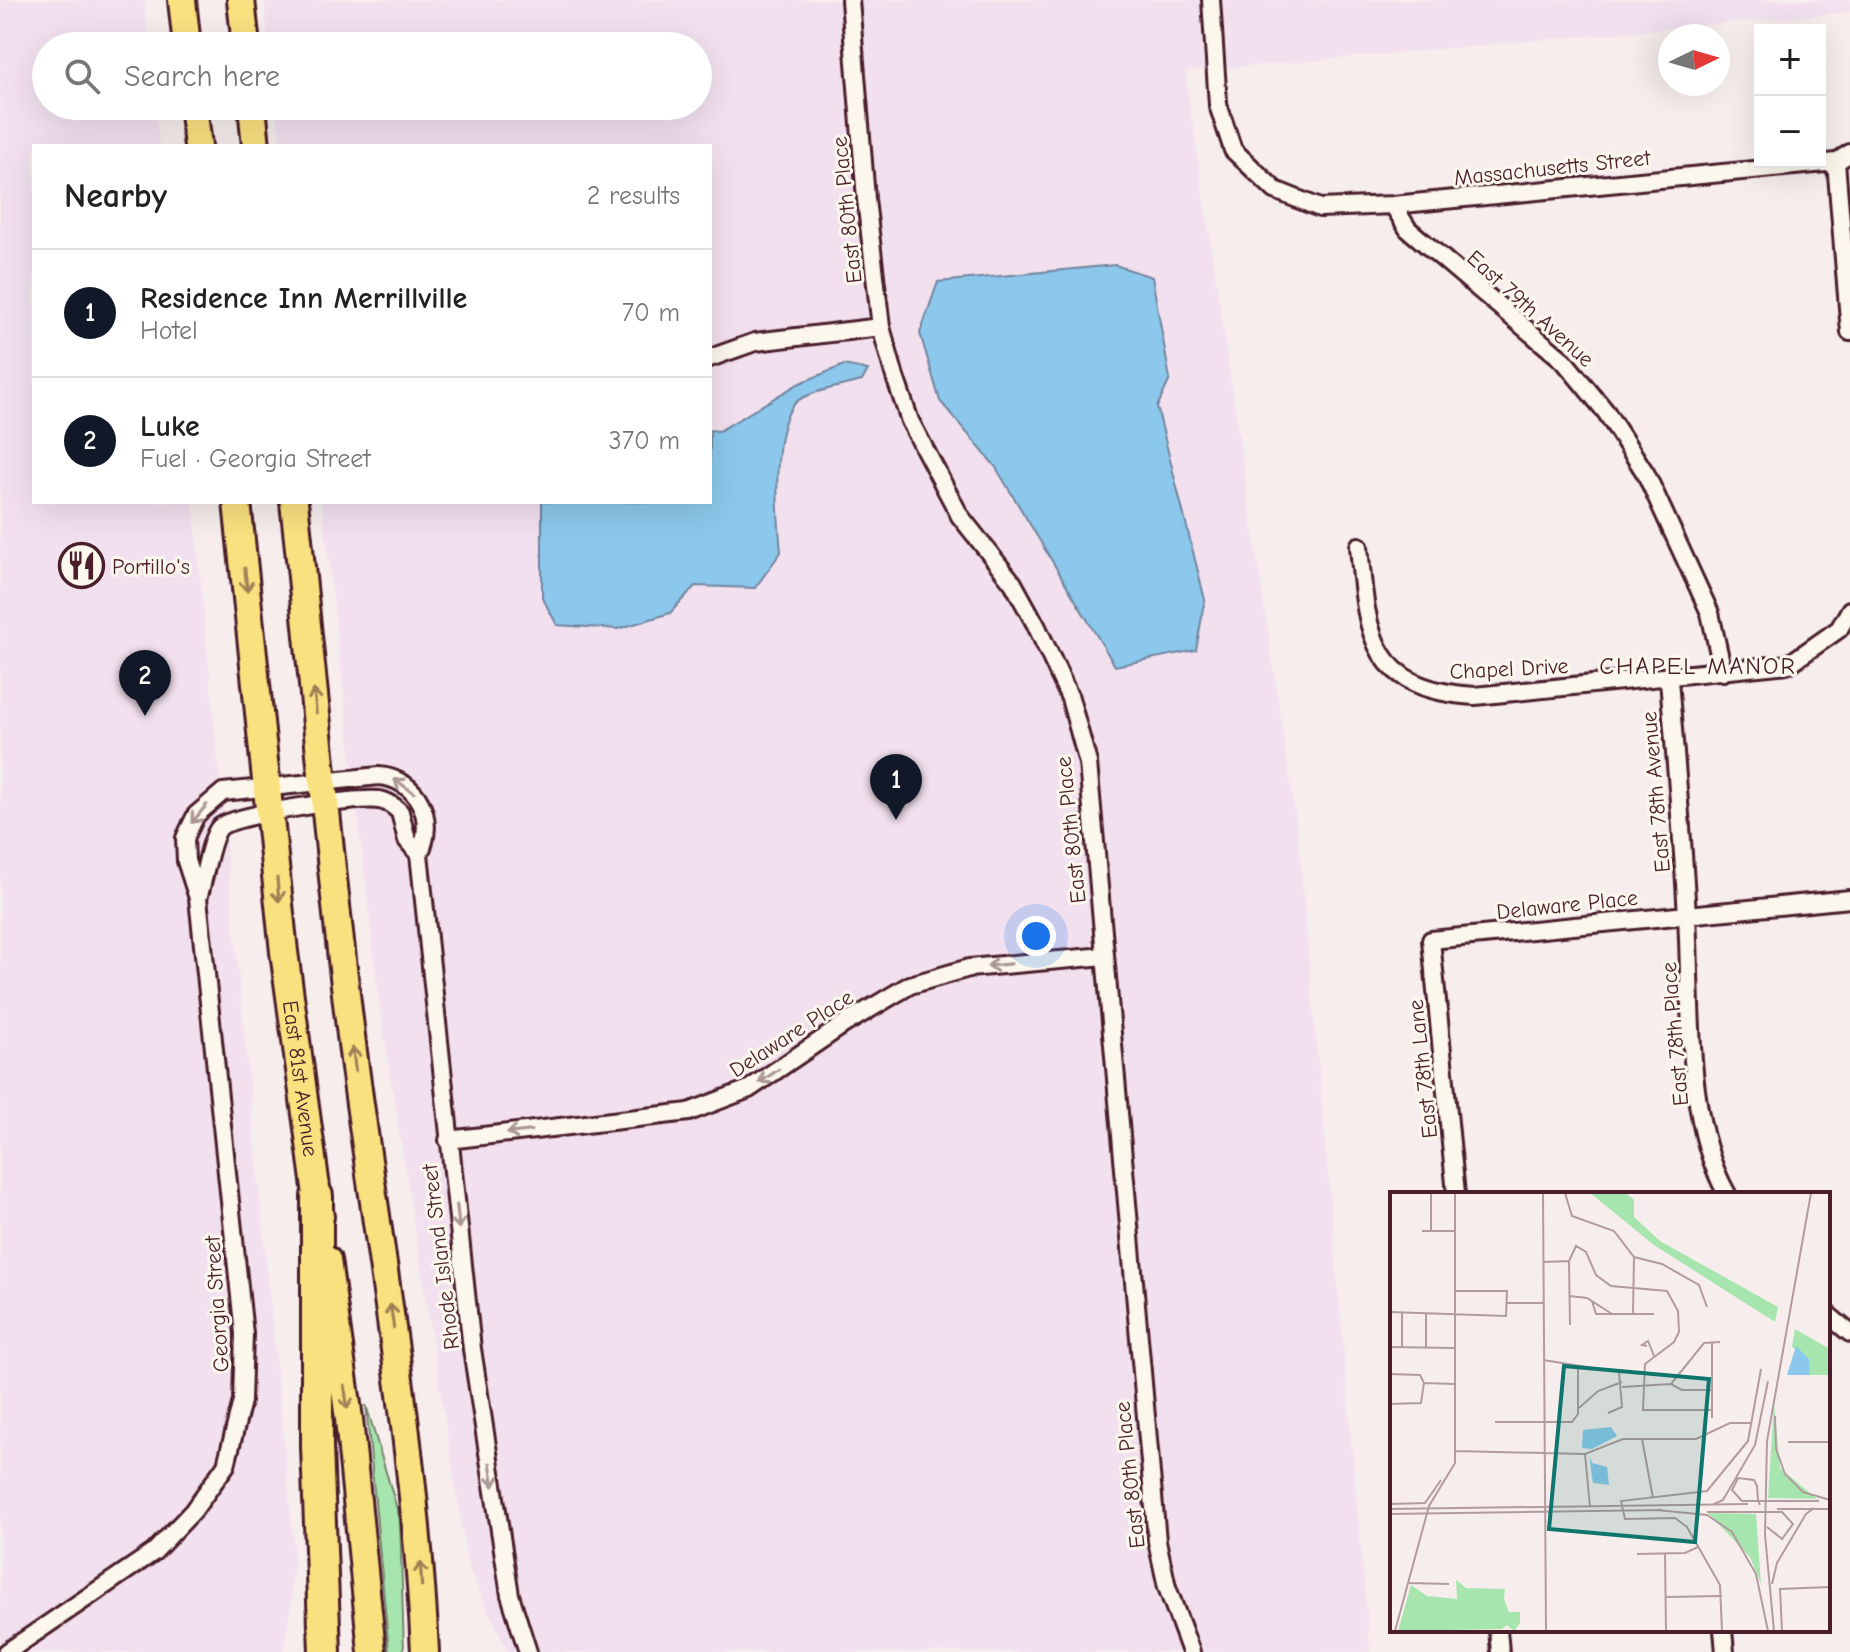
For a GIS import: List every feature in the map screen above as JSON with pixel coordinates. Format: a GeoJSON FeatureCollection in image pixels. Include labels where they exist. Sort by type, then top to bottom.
{"type":"FeatureCollection","features":[{"type":"Feature","properties":{"kind":"highway"},"geometry":{"type":"LineString","coordinates":[[317,1196],[317,1447],[325,1652]]}},
{"type":"Feature","properties":{"kind":"highway"},"geometry":{"type":"LineString","coordinates":[[321,1500],[336,1555],[344,1652]]}},
{"type":"Feature","properties":{"kind":"main road"},"geometry":{"type":"LineString","coordinates":[[182,0],[185,32]]}},
{"type":"Feature","properties":{"kind":"main road"},"geometry":{"type":"LineString","coordinates":[[241,0],[244,32]]}},
{"type":"Feature","properties":{"kind":"main road"},"geometry":{"type":"LineString","coordinates":[[195,120],[198,144]]}},
{"type":"Feature","properties":{"kind":"main road"},"geometry":{"type":"LineString","coordinates":[[253,120],[256,144]]}},
{"type":"Feature","properties":{"kind":"main road","name":"East 81st Avenue"},"geometry":{"type":"LineString","coordinates":[[237,504],[284,952],[344,1380],[372,1652]]}},
{"type":"Feature","properties":{"kind":"main road"},"geometry":{"type":"LineString","coordinates":[[294,504],[356,1074],[404,1401],[419,1530],[425,1652]]}},
{"type":"Feature","properties":{"kind":"street","name":"East 80th Place"},"geometry":{"type":"LineString","coordinates":[[850,0],[866,199],[881,327],[910,421],[960,516],[1013,583],[1070,698],[1088,763],[1157,1541],[1167,1587],[1191,1652]]}},
{"type":"Feature","properties":{"kind":"street","name":"Massachusetts Street"},"geometry":{"type":"LineString","coordinates":[[1211,0],[1218,105],[1233,150],[1275,190],[1320,208],[1393,205],[1843,157]]}},
{"type":"Feature","properties":{"kind":"street"},"geometry":{"type":"LineString","coordinates":[[1843,157],[1850,332]]}},
{"type":"Feature","properties":{"kind":"street","name":"East 79th Avenue"},"geometry":{"type":"LineString","coordinates":[[1393,205],[1408,229],[1564,361],[1606,412],[1646,474],[1710,613],[1723,672]]}},
{"type":"Feature","properties":{"kind":"street"},"geometry":{"type":"LineString","coordinates":[[712,357],[755,342],[881,327]]}},
{"type":"Feature","properties":{"kind":"street","name":"Chapel Drive"},"geometry":{"type":"LineString","coordinates":[[1359,546],[1365,615],[1374,645],[1413,684],[1441,694],[1475,696],[1669,679]]}},
{"type":"Feature","properties":{"kind":"street","name":"East 78th Avenue"},"geometry":{"type":"LineString","coordinates":[[1687,914],[1669,679],[1789,664],[1839,629],[1850,610]]}},
{"type":"Feature","properties":{"kind":"street","name":"Rhode Island Street"},"geometry":{"type":"LineString","coordinates":[[269,799],[325,792],[379,776],[404,783],[417,795],[428,837],[419,854],[472,1349],[510,1595],[528,1652]]}},
{"type":"Feature","properties":{"kind":"street","name":"Georgia Street"},"geometry":{"type":"LineString","coordinates":[[7,1652],[154,1552],[193,1511],[226,1465],[242,1401],[244,1334],[198,898],[184,849],[185,838],[196,815],[223,792],[269,799]]}},
{"type":"Feature","properties":{"kind":"street","name":"Rhode Island Street"},"geometry":{"type":"LineString","coordinates":[[269,799],[325,792],[388,802],[400,812],[407,840],[419,854]]}},
{"type":"Feature","properties":{"kind":"street","name":"Georgia Street"},"geometry":{"type":"LineString","coordinates":[[198,898],[213,839],[221,827],[269,799]]}},
{"type":"Feature","properties":{"kind":"street","name":"Delaware Place"},"geometry":{"type":"LineString","coordinates":[[1431,940],[1850,899]]}},
{"type":"Feature","properties":{"kind":"street","name":"East 78th Place"},"geometry":{"type":"LineString","coordinates":[[1687,914],[1695,1071],[1706,1135],[1726,1192]]}},
{"type":"Feature","properties":{"kind":"street","name":"East 78th Lane"},"geometry":{"type":"LineString","coordinates":[[1431,940],[1456,1192]]}},
{"type":"Feature","properties":{"kind":"street","name":"Delaware Place"},"geometry":{"type":"LineString","coordinates":[[448,1140],[662,1118],[689,1112],[749,1089],[846,1023],[910,985],[969,968],[1105,956]]}},
{"type":"Feature","properties":{"kind":"street"},"geometry":{"type":"LineString","coordinates":[[1830,1317],[1850,1333]]}},
{"type":"Feature","properties":{"kind":"street"},"geometry":{"type":"LineString","coordinates":[[1498,1632],[1500,1652]]}},
{"type":"Feature","properties":{"kind":"street"},"geometry":{"type":"LineString","coordinates":[[1723,1632],[1725,1652]]}},
{"type":"Feature","properties":{"kind":"shaded area"},"geometry":{"type":"Polygon","coordinates":[[[0,0],[144,0],[147,32],[32,32],[32,120],[156,120],[159,144],[32,144],[32,504],[193,504],[294,1549],[291,1605],[283,1652],[0,1652],[0,0]]]}},
{"type":"Feature","properties":{"kind":"shaded area"},"geometry":{"type":"Polygon","coordinates":[[[264,0],[1850,0],[1850,12],[1717,24],[1658,24],[1658,29],[1185,72],[1298,834],[1370,1652],[508,1652],[468,1567],[380,1009],[322,504],[712,504],[712,144],[281,144],[278,120],[712,120],[712,32],[267,32],[264,0]]]}},
{"type":"Feature","properties":{"kind":"green space"},"geometry":{"type":"Polygon","coordinates":[[[366,1405],[400,1519],[404,1652],[389,1652],[366,1405]]]}},
{"type":"Feature","properties":{"kind":"water"},"geometry":{"type":"Polygon","coordinates":[[[1115,265],[1152,277],[1170,379],[1157,407],[1205,600],[1196,650],[1115,666],[995,466],[940,401],[920,333],[938,282],[1115,265]]]}},
{"type":"Feature","properties":{"kind":"water"},"geometry":{"type":"Polygon","coordinates":[[[844,365],[868,370],[862,381],[802,398],[791,408],[784,424],[778,469],[781,552],[755,588],[695,586],[670,613],[618,629],[557,625],[542,597],[542,504],[712,504],[712,430],[719,431],[798,384],[844,365]]]}},
{"type":"Feature","properties":{"kind":"place","name":"Portillo's"},"geometry":{"type":"Point","coordinates":[81,566]}},
{"type":"Feature","properties":{"kind":"place","name":"Luke"},"geometry":{"type":"Point","coordinates":[145,716]}},
{"type":"Feature","properties":{"kind":"place","name":"Residence Inn Merrillville"},"geometry":{"type":"Point","coordinates":[896,820]}},
{"type":"Feature","properties":{"kind":"district","name":"CHAPEL MANOR"},"geometry":{"type":"Point","coordinates":[1698,666]}}]}
